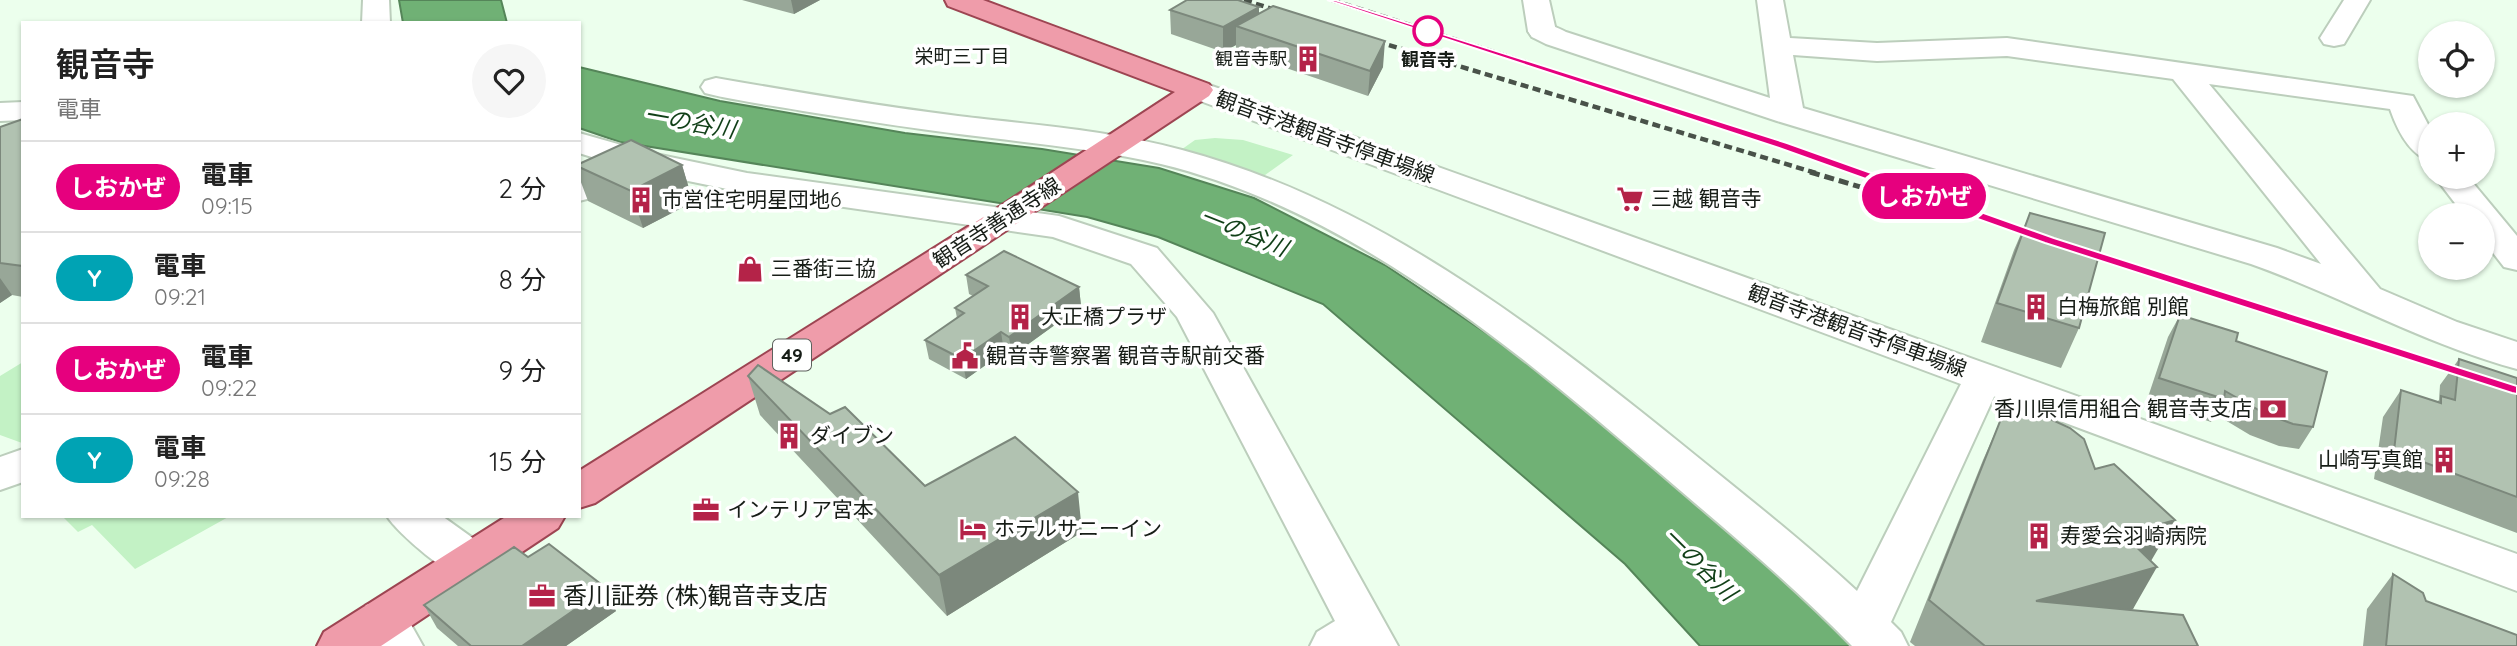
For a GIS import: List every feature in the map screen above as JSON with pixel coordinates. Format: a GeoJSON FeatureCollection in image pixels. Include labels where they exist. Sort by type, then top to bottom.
{"type":"FeatureCollection","features":[{"type":"Feature","properties":{"kind":"main road"},"geometry":{"type":"LineString","coordinates":[[958,0],[1198,90]]}},
{"type":"Feature","properties":{"kind":"main road","name":"観音寺善通寺線"},"geometry":{"type":"LineString","coordinates":[[581,491],[1005,218],[1198,90]]}},
{"type":"Feature","properties":{"kind":"main road"},"geometry":{"type":"LineString","coordinates":[[342,646],[391,633],[471,562],[539,518]]}},
{"type":"Feature","properties":{"kind":"street"},"geometry":{"type":"LineString","coordinates":[[376,0],[376,21]]}},
{"type":"Feature","properties":{"kind":"street"},"geometry":{"type":"LineString","coordinates":[[1770,0],[1788,114]]}},
{"type":"Feature","properties":{"kind":"street"},"geometry":{"type":"LineString","coordinates":[[2334,38],[2357,0]]}},
{"type":"Feature","properties":{"kind":"street"},"geometry":{"type":"LineString","coordinates":[[1539,16],[1556,38],[1788,114],[2264,256],[2366,296],[2443,331],[2517,356]]}},
{"type":"Feature","properties":{"kind":"street"},"geometry":{"type":"LineString","coordinates":[[1778,46],[1877,52],[2007,47],[2402,102],[2418,135]]}},
{"type":"Feature","properties":{"kind":"street"},"geometry":{"type":"LineString","coordinates":[[2183,72],[2366,296]]}},
{"type":"Feature","properties":{"kind":"street"},"geometry":{"type":"LineString","coordinates":[[716,87],[827,106],[1035,133],[1173,157],[1255,182],[1326,216],[1409,263],[1485,313],[1626,420],[1783,553],[1873,636],[1983,377]]}},
{"type":"Feature","properties":{"kind":"street","name":"観音寺港観音寺停車場線"},"geometry":{"type":"LineString","coordinates":[[1198,90],[2517,573]]}},
{"type":"Feature","properties":{"kind":"street"},"geometry":{"type":"LineString","coordinates":[[0,112],[21,111]]}},
{"type":"Feature","properties":{"kind":"street"},"geometry":{"type":"LineString","coordinates":[[581,144],[640,161],[761,185],[1059,227],[1144,256],[1194,313],[1358,640]]}},
{"type":"Feature","properties":{"kind":"street"},"geometry":{"type":"LineString","coordinates":[[581,190],[640,161]]}},
{"type":"Feature","properties":{"kind":"street"},"geometry":{"type":"LineString","coordinates":[[2461,189],[2472,203]]}},
{"type":"Feature","properties":{"kind":"street"},"geometry":{"type":"LineString","coordinates":[[2495,232],[2517,259]]}},
{"type":"Feature","properties":{"kind":"street"},"geometry":{"type":"LineString","coordinates":[[0,475],[21,465]]}},
{"type":"Feature","properties":{"kind":"street"},"geometry":{"type":"LineString","coordinates":[[413,518],[471,562]]}},
{"type":"Feature","properties":{"kind":"shaded area"},"geometry":{"type":"Polygon","coordinates":[[[1195,140],[1243,140],[1293,155],[1261,178],[1178,152],[1195,140]]]}},
{"type":"Feature","properties":{"kind":"shaded area"},"geometry":{"type":"Polygon","coordinates":[[[21,363],[21,443],[0,435],[0,376],[21,363]]]}},
{"type":"Feature","properties":{"kind":"shaded area"},"geometry":{"type":"Polygon","coordinates":[[[64,518],[226,518],[135,569],[92,525],[78,532],[64,518]]]}},
{"type":"Feature","properties":{"kind":"water"},"geometry":{"type":"Polygon","coordinates":[[[399,0],[501,0],[506,21],[403,21],[399,0]]]}},
{"type":"Feature","properties":{"kind":"water","name":"一の谷川"},"geometry":{"type":"Polygon","coordinates":[[[581,67],[720,101],[905,133],[1042,149],[1159,168],[1254,198],[1385,265],[1492,337],[1623,437],[1858,646],[1700,646],[1625,564],[1323,304],[1158,237],[1087,217],[620,142],[581,129],[581,67]]]}},
{"type":"Feature","properties":{"kind":"building"},"geometry":{"type":"Polygon","coordinates":[[[1187,0],[1238,0],[1259,7],[1223,27],[1170,10],[1187,0]]]}},
{"type":"Feature","properties":{"kind":"building"},"geometry":{"type":"Polygon","coordinates":[[[1273,6],[1385,41],[1370,71],[1236,26],[1273,6]]]}},
{"type":"Feature","properties":{"kind":"building"},"geometry":{"type":"Polygon","coordinates":[[[21,120],[21,266],[0,263],[0,127],[21,120]]]}},
{"type":"Feature","properties":{"kind":"building"},"geometry":{"type":"Polygon","coordinates":[[[631,140],[682,165],[631,191],[581,168],[581,163],[631,140]]]}},
{"type":"Feature","properties":{"kind":"building"},"geometry":{"type":"Polygon","coordinates":[[[2030,213],[2105,233],[2079,328],[1997,303],[2030,213]]]}},
{"type":"Feature","properties":{"kind":"building"},"geometry":{"type":"Polygon","coordinates":[[[1004,251],[1079,287],[1009,337],[1001,332],[962,359],[925,340],[964,313],[955,308],[988,286],[966,275],[1004,251]]]}},
{"type":"Feature","properties":{"kind":"building"},"geometry":{"type":"Polygon","coordinates":[[[2180,315],[2238,333],[2236,341],[2327,372],[2313,427],[2293,424],[2264,413],[2225,391],[2224,399],[2159,378],[2180,315]]]}},
{"type":"Feature","properties":{"kind":"building"},"geometry":{"type":"Polygon","coordinates":[[[2459,359],[2517,378],[2517,497],[2394,451],[2401,390],[2441,403],[2441,396],[2455,400],[2459,359]]]}},
{"type":"Feature","properties":{"kind":"building"},"geometry":{"type":"Polygon","coordinates":[[[758,365],[830,414],[845,407],[925,486],[1015,437],[1078,492],[939,575],[748,376],[758,365]]]}},
{"type":"Feature","properties":{"kind":"building","name":"寿愛会羽崎病院"},"geometry":{"type":"Polygon","coordinates":[[[2028,415],[2048,418],[2070,428],[2084,439],[2095,469],[2114,464],[2175,520],[2124,535],[2157,567],[2036,601],[2183,615],[2198,646],[1985,646],[1929,600],[2001,419],[2028,415]]]}},
{"type":"Feature","properties":{"kind":"building","name":"香川証券 (株)観音寺支店"},"geometry":{"type":"Polygon","coordinates":[[[549,544],[606,588],[522,646],[471,646],[424,605],[514,547],[528,557],[549,544]]]}},
{"type":"Feature","properties":{"kind":"building"},"geometry":{"type":"Polygon","coordinates":[[[2393,574],[2423,593],[2426,601],[2517,635],[2517,646],[2386,646],[2393,574]]]}},
{"type":"Feature","properties":{"kind":"railway"},"geometry":{"type":"LineString","coordinates":[[1244,0],[1288,14]]}},
{"type":"Feature","properties":{"kind":"railway"},"geometry":{"type":"LineString","coordinates":[[1332,0],[1783,145],[1862,173]]}},
{"type":"Feature","properties":{"kind":"railway"},"geometry":{"type":"LineString","coordinates":[[1365,38],[1816,173]]}},
{"type":"Feature","properties":{"kind":"railway"},"geometry":{"type":"LineString","coordinates":[[1810,172],[1935,209]]}},
{"type":"Feature","properties":{"kind":"railway"},"geometry":{"type":"LineString","coordinates":[[1857,172],[2042,238]]}},
{"type":"Feature","properties":{"kind":"railway"},"geometry":{"type":"LineString","coordinates":[[2082,251],[2472,375]]}},
{"type":"Feature","properties":{"kind":"train","name":"しおかぜ"},"geometry":{"type":"LineString","coordinates":[[1332,0],[1783,145],[2049,240],[2517,390]]}},
{"type":"Feature","properties":{"kind":"place","name":"観音寺"},"geometry":{"type":"Point","coordinates":[1428,31]}},
{"type":"Feature","properties":{"kind":"place","name":"観音寺駅"},"geometry":{"type":"Point","coordinates":[1308,59]}},
{"type":"Feature","properties":{"kind":"place","name":"三越 観音寺"},"geometry":{"type":"Point","coordinates":[1630,199]}},
{"type":"Feature","properties":{"kind":"place","name":"市営住宅明星団地6"},"geometry":{"type":"Point","coordinates":[641,200]}},
{"type":"Feature","properties":{"kind":"place","name":"三番街三協"},"geometry":{"type":"Point","coordinates":[750,269]}},
{"type":"Feature","properties":{"kind":"place","name":"白梅旅館 別館"},"geometry":{"type":"Point","coordinates":[2036,307]}},
{"type":"Feature","properties":{"kind":"place","name":"大正橋プラザ"},"geometry":{"type":"Point","coordinates":[1020,317]}},
{"type":"Feature","properties":{"kind":"place","name":"観音寺警察署 観音寺駅前交番"},"geometry":{"type":"Point","coordinates":[965,356]}},
{"type":"Feature","properties":{"kind":"place","name":"香川県信用組合 観音寺支店"},"geometry":{"type":"Point","coordinates":[2273,409]}},
{"type":"Feature","properties":{"kind":"place","name":"ダイブン"},"geometry":{"type":"Point","coordinates":[789,436]}},
{"type":"Feature","properties":{"kind":"place","name":"山崎写真館"},"geometry":{"type":"Point","coordinates":[2444,460]}},
{"type":"Feature","properties":{"kind":"place","name":"インテリア宮本"},"geometry":{"type":"Point","coordinates":[706,510]}},
{"type":"Feature","properties":{"kind":"place","name":"ホテルサニーイン"},"geometry":{"type":"Point","coordinates":[973,529]}},
{"type":"Feature","properties":{"kind":"place","name":"寿愛会羽崎病院"},"geometry":{"type":"Point","coordinates":[2039,536]}},
{"type":"Feature","properties":{"kind":"place","name":"香川証券 (株)観音寺支店"},"geometry":{"type":"Point","coordinates":[542,596]}},
{"type":"Feature","properties":{"kind":"district","name":"栄町三丁目"},"geometry":{"type":"Point","coordinates":[962,56]}}]}
